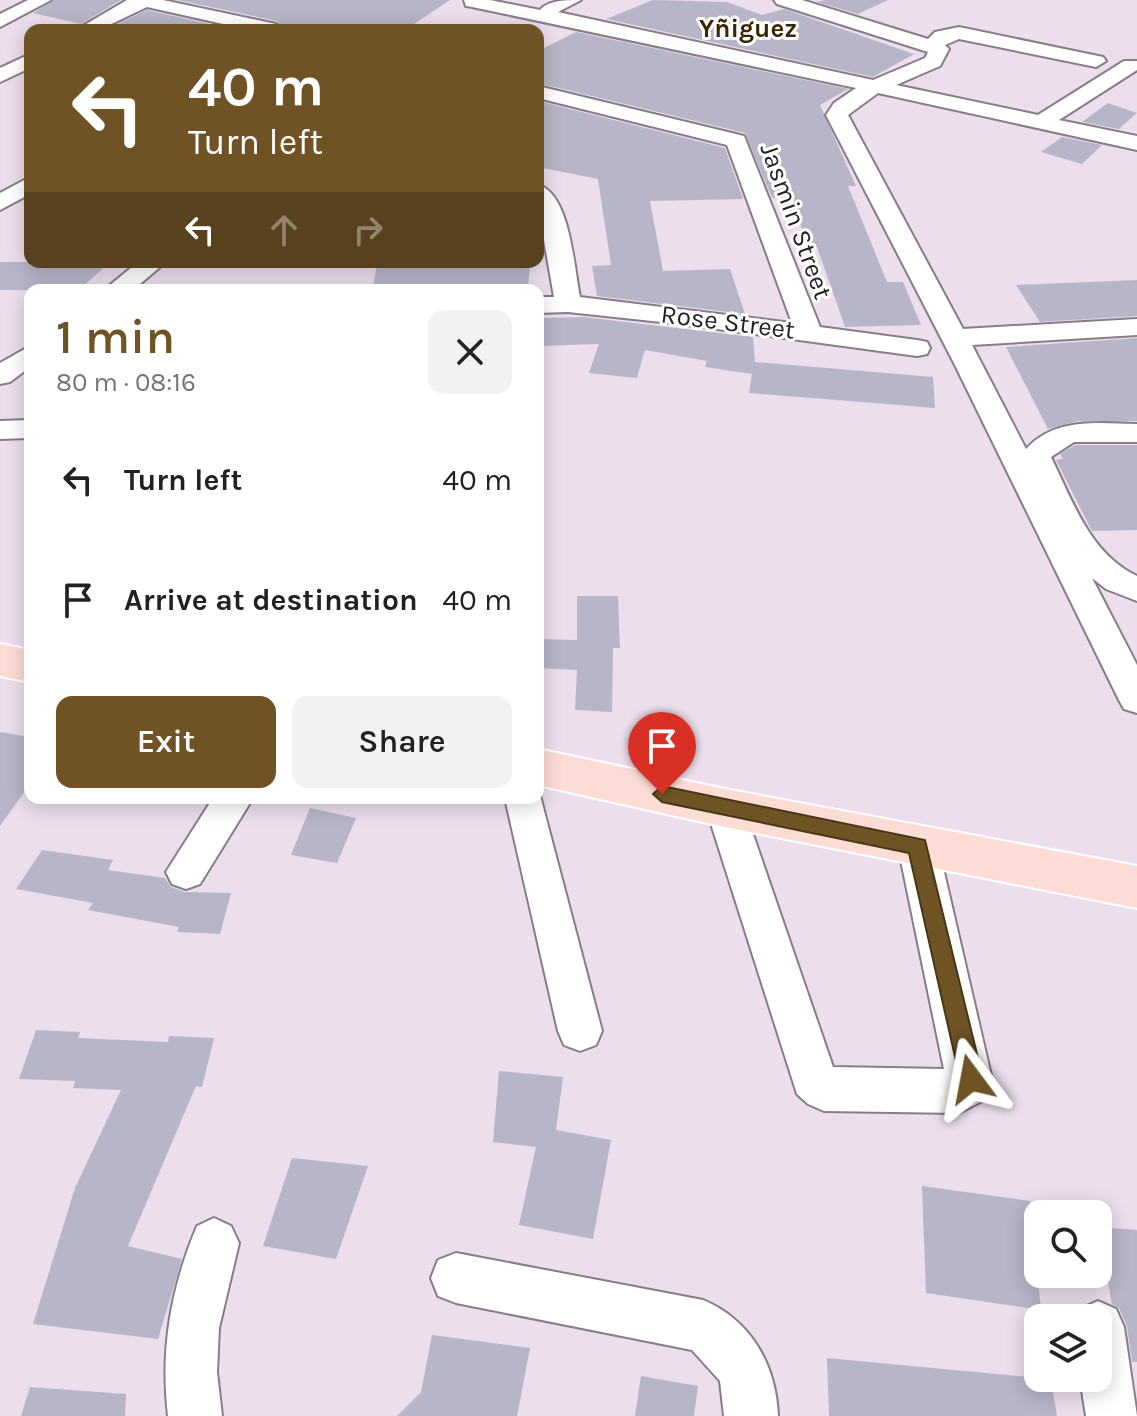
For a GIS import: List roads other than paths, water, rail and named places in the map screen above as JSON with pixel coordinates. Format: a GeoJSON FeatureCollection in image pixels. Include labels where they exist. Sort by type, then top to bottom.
{"type":"FeatureCollection","features":[{"type":"Feature","properties":{"kind":"main road"},"geometry":{"type":"LineString","coordinates":[[0,660],[24,665]]}},
{"type":"Feature","properties":{"kind":"main road"},"geometry":{"type":"LineString","coordinates":[[544,768],[725,808],[1137,887]]}},
{"type":"Feature","properties":{"kind":"street"},"geometry":{"type":"LineString","coordinates":[[0,21],[42,0]]}},
{"type":"Feature","properties":{"kind":"street"},"geometry":{"type":"LineString","coordinates":[[553,18],[546,12],[572,0]]}},
{"type":"Feature","properties":{"kind":"street"},"geometry":{"type":"LineString","coordinates":[[783,0],[933,46],[939,53],[933,62],[851,97],[837,115],[1137,700]]}},
{"type":"Feature","properties":{"kind":"street"},"geometry":{"type":"LineString","coordinates":[[97,24],[141,2],[246,24]]}},
{"type":"Feature","properties":{"kind":"street"},"geometry":{"type":"LineString","coordinates":[[472,2],[1137,143]]}},
{"type":"Feature","properties":{"kind":"street"},"geometry":{"type":"LineString","coordinates":[[0,5],[22,10]]}},
{"type":"Feature","properties":{"kind":"street"},"geometry":{"type":"LineString","coordinates":[[933,46],[942,36],[959,33],[1096,61]]}},
{"type":"Feature","properties":{"kind":"street"},"geometry":{"type":"LineString","coordinates":[[0,76],[24,63]]}},
{"type":"Feature","properties":{"kind":"street"},"geometry":{"type":"LineString","coordinates":[[1043,121],[1131,65]]}},
{"type":"Feature","properties":{"kind":"street","name":"Jasmin Street"},"geometry":{"type":"LineString","coordinates":[[544,93],[736,141],[808,331]]}},
{"type":"Feature","properties":{"kind":"street"},"geometry":{"type":"LineString","coordinates":[[0,203],[24,188]]}},
{"type":"Feature","properties":{"kind":"street"},"geometry":{"type":"LineString","coordinates":[[544,198],[550,205],[568,304]]}},
{"type":"Feature","properties":{"kind":"street"},"geometry":{"type":"LineString","coordinates":[[125,284],[146,268]]}},
{"type":"Feature","properties":{"kind":"street","name":"Rose Street"},"geometry":{"type":"LineString","coordinates":[[544,305],[568,304],[808,331],[917,348]]}},
{"type":"Feature","properties":{"kind":"street"},"geometry":{"type":"LineString","coordinates":[[954,338],[1137,327]]}},
{"type":"Feature","properties":{"kind":"street"},"geometry":{"type":"LineString","coordinates":[[0,376],[24,358]]}},
{"type":"Feature","properties":{"kind":"street"},"geometry":{"type":"LineString","coordinates":[[0,430],[24,429]]}},
{"type":"Feature","properties":{"kind":"street"},"geometry":{"type":"LineString","coordinates":[[1137,433],[1062,433],[1046,441],[1036,456],[1080,545],[1099,569],[1120,584],[1137,590]]}},
{"type":"Feature","properties":{"kind":"street"},"geometry":{"type":"LineString","coordinates":[[186,872],[230,804]]}},
{"type":"Feature","properties":{"kind":"street"},"geometry":{"type":"LineString","coordinates":[[525,804],[580,1031]]}},
{"type":"Feature","properties":{"kind":"street"},"geometry":{"type":"LineString","coordinates":[[725,808],[813,1079],[824,1089],[959,1091],[970,1084],[918,846]]}},
{"type":"Feature","properties":{"kind":"street"},"geometry":{"type":"LineString","coordinates":[[195,1416],[190,1386],[191,1331],[200,1280],[214,1243]]}},
{"type":"Feature","properties":{"kind":"street"},"geometry":{"type":"LineString","coordinates":[[456,1278],[703,1326],[725,1342],[742,1365],[752,1391],[751,1416]]}},
{"type":"Feature","properties":{"kind":"street"},"geometry":{"type":"LineString","coordinates":[[1109,1392],[1113,1416]]}},
{"type":"Feature","properties":{"kind":"district","name":"Yñiguez"},"geometry":{"type":"Point","coordinates":[748,28]}}]}
